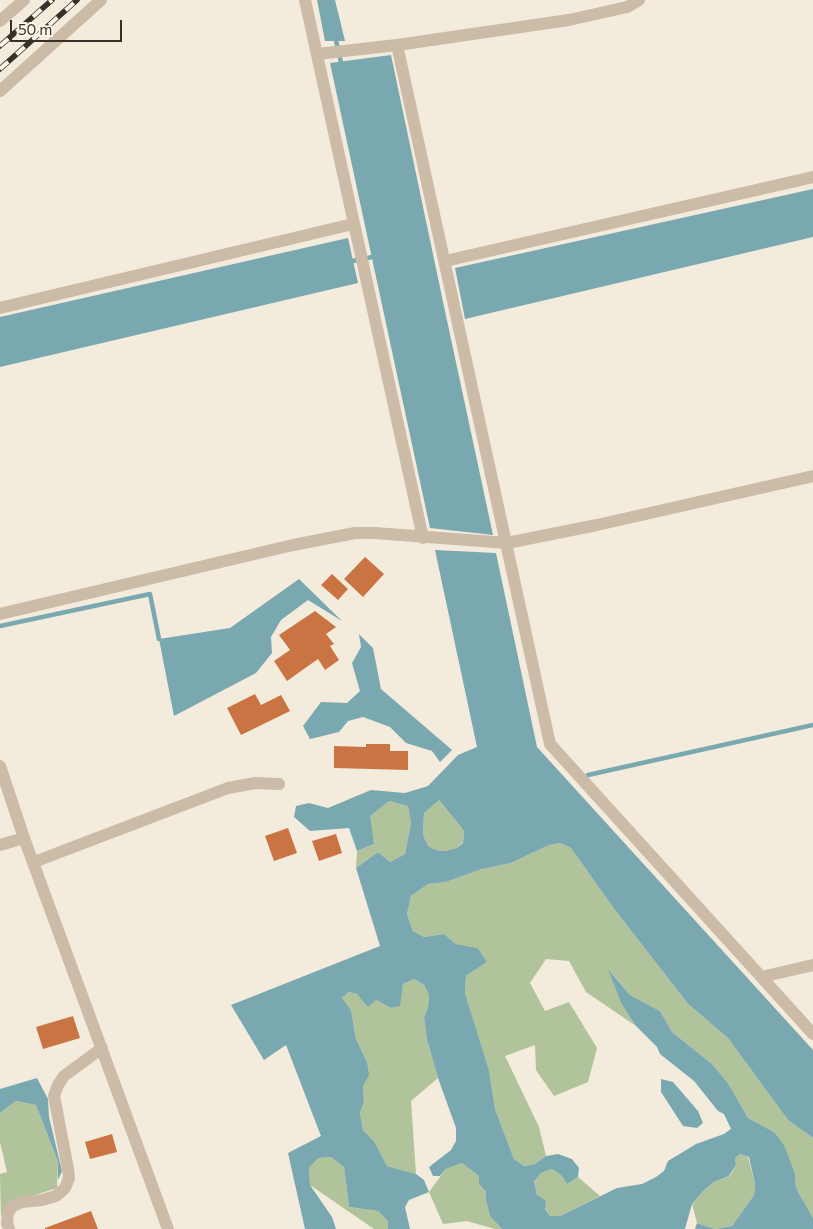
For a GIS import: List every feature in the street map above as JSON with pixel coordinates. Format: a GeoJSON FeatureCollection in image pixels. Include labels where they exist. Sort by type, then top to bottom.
{"type":"FeatureCollection","features":[{"type":"Feature","properties":{"kind":"street"},"geometry":{"type":"LineString","coordinates":[[0,21],[24,0]]}},
{"type":"Feature","properties":{"kind":"street"},"geometry":{"type":"LineString","coordinates":[[0,91],[101,0]]}},
{"type":"Feature","properties":{"kind":"street"},"geometry":{"type":"LineString","coordinates":[[305,0],[423,538]]}},
{"type":"Feature","properties":{"kind":"street"},"geometry":{"type":"LineString","coordinates":[[317,54],[397,45],[569,20],[627,7],[639,0]]}},
{"type":"Feature","properties":{"kind":"street"},"geometry":{"type":"LineString","coordinates":[[397,45],[508,543],[550,744],[813,1034]]}},
{"type":"Feature","properties":{"kind":"street"},"geometry":{"type":"LineString","coordinates":[[444,262],[813,177]]}},
{"type":"Feature","properties":{"kind":"street"},"geometry":{"type":"LineString","coordinates":[[0,308],[353,224]]}},
{"type":"Feature","properties":{"kind":"street"},"geometry":{"type":"LineString","coordinates":[[0,614],[293,545],[355,533],[508,543],[813,476]]}},
{"type":"Feature","properties":{"kind":"street"},"geometry":{"type":"LineString","coordinates":[[0,766],[24,838],[168,1229]]}},
{"type":"Feature","properties":{"kind":"street"},"geometry":{"type":"LineString","coordinates":[[34,862],[228,788],[255,783],[279,784]]}},
{"type":"Feature","properties":{"kind":"street"},"geometry":{"type":"LineString","coordinates":[[0,845],[24,838]]}},
{"type":"Feature","properties":{"kind":"street"},"geometry":{"type":"LineString","coordinates":[[761,977],[813,964]]}},
{"type":"Feature","properties":{"kind":"street"},"geometry":{"type":"LineString","coordinates":[[9,1229],[7,1223],[8,1212],[12,1206],[22,1202],[42,1200],[56,1196],[64,1188],[69,1178],[54,1096],[64,1076],[102,1048]]}},
{"type":"Feature","properties":{"kind":"green space"},"geometry":{"type":"Polygon","coordinates":[[[438,799],[464,831],[463,842],[457,848],[445,851],[436,850],[428,846],[423,835],[424,813],[438,799]]]}},
{"type":"Feature","properties":{"kind":"green space"},"geometry":{"type":"Polygon","coordinates":[[[389,801],[408,806],[411,823],[405,854],[390,862],[378,852],[356,868],[357,851],[374,844],[369,816],[389,801]]]}},
{"type":"Feature","properties":{"kind":"green space"},"geometry":{"type":"Polygon","coordinates":[[[560,843],[571,848],[612,906],[688,1004],[728,1038],[788,1120],[813,1138],[813,1218],[796,1188],[795,1174],[774,1132],[748,1118],[728,1083],[712,1064],[672,1032],[660,1011],[630,995],[610,971],[622,1005],[636,1026],[586,992],[569,961],[546,959],[530,983],[545,1011],[569,1002],[597,1048],[588,1082],[554,1096],[536,1070],[535,1045],[505,1056],[539,1127],[546,1156],[535,1164],[524,1166],[514,1159],[495,1109],[489,1070],[465,993],[466,976],[487,962],[478,948],[456,944],[444,934],[424,937],[413,931],[407,914],[411,896],[428,884],[446,882],[482,869],[511,863],[549,845],[560,843]]]}},
{"type":"Feature","properties":{"kind":"green space"},"geometry":{"type":"Polygon","coordinates":[[[414,979],[424,985],[429,995],[428,1007],[424,1018],[427,1040],[438,1078],[411,1101],[416,1174],[387,1166],[374,1141],[363,1130],[360,1113],[364,1102],[363,1086],[367,1062],[356,1039],[351,1010],[342,998],[349,992],[357,994],[365,1001],[376,1000],[391,1008],[399,1006],[403,984],[414,979]]]}},
{"type":"Feature","properties":{"kind":"green space"},"geometry":{"type":"Polygon","coordinates":[[[16,1101],[36,1105],[58,1162],[57,1188],[13,1202],[1,1216],[0,1174],[7,1172],[0,1142],[0,1113],[16,1101]]]}},
{"type":"Feature","properties":{"kind":"green space"},"geometry":{"type":"Polygon","coordinates":[[[740,1154],[748,1157],[755,1184],[754,1195],[732,1226],[715,1229],[697,1223],[692,1204],[714,1182],[730,1176],[736,1165],[735,1158],[740,1154]]]}},
{"type":"Feature","properties":{"kind":"green space"},"geometry":{"type":"Polygon","coordinates":[[[331,1157],[344,1167],[349,1207],[378,1211],[388,1221],[388,1229],[374,1229],[310,1185],[309,1168],[317,1158],[331,1157]]]}},
{"type":"Feature","properties":{"kind":"green space"},"geometry":{"type":"Polygon","coordinates":[[[462,1163],[479,1176],[479,1184],[486,1192],[490,1216],[502,1229],[495,1229],[467,1221],[443,1224],[429,1192],[446,1169],[462,1163]]]}},
{"type":"Feature","properties":{"kind":"green space"},"geometry":{"type":"Polygon","coordinates":[[[552,1169],[561,1175],[567,1184],[578,1177],[600,1196],[560,1216],[550,1216],[537,1195],[534,1180],[541,1173],[552,1169]]]}},
{"type":"Feature","properties":{"kind":"water"},"geometry":{"type":"Polygon","coordinates":[[[317,0],[335,0],[345,41],[325,41],[317,0]]]}},
{"type":"Feature","properties":{"kind":"water"},"geometry":{"type":"Polygon","coordinates":[[[391,55],[493,535],[430,528],[330,63],[391,55]]]}},
{"type":"Feature","properties":{"kind":"water"},"geometry":{"type":"Polygon","coordinates":[[[813,189],[813,237],[465,319],[455,268],[813,189]]]}},
{"type":"Feature","properties":{"kind":"water"},"geometry":{"type":"Polygon","coordinates":[[[348,238],[358,283],[0,367],[0,317],[348,238]]]}},
{"type":"Feature","properties":{"kind":"water"},"geometry":{"type":"Polygon","coordinates":[[[435,550],[496,553],[537,747],[813,1050],[813,1138],[788,1120],[728,1038],[688,1004],[612,906],[571,848],[560,843],[549,845],[511,863],[482,869],[446,882],[428,884],[411,896],[407,914],[413,931],[424,937],[444,934],[456,944],[478,948],[487,962],[466,976],[465,993],[489,1070],[495,1109],[514,1159],[524,1166],[535,1164],[546,1156],[558,1154],[572,1159],[579,1168],[578,1177],[567,1184],[561,1175],[552,1169],[541,1173],[534,1181],[537,1195],[546,1201],[545,1209],[550,1216],[560,1216],[617,1188],[642,1184],[664,1171],[668,1161],[696,1144],[724,1134],[731,1129],[724,1114],[718,1111],[694,1081],[660,1054],[657,1047],[636,1026],[622,1005],[608,969],[630,995],[660,1011],[672,1032],[712,1064],[728,1083],[748,1118],[774,1132],[784,1145],[795,1174],[796,1188],[813,1218],[813,1229],[715,1229],[732,1226],[754,1195],[755,1184],[749,1157],[740,1154],[735,1158],[736,1165],[729,1176],[714,1182],[692,1204],[685,1229],[502,1229],[490,1216],[486,1192],[479,1184],[479,1176],[462,1163],[446,1169],[440,1176],[433,1176],[429,1167],[451,1150],[456,1141],[456,1128],[427,1040],[424,1018],[428,1007],[429,995],[424,985],[414,979],[403,984],[400,1006],[391,1008],[376,1000],[368,1007],[357,994],[349,992],[342,998],[351,1010],[356,1039],[367,1062],[369,1075],[363,1086],[364,1102],[360,1113],[363,1130],[374,1141],[387,1166],[416,1174],[424,1180],[429,1192],[409,1200],[405,1207],[410,1229],[388,1229],[388,1221],[378,1211],[349,1207],[344,1167],[331,1157],[318,1158],[309,1168],[310,1185],[332,1217],[336,1229],[305,1229],[288,1153],[321,1136],[286,1045],[264,1060],[231,1005],[380,946],[356,868],[378,852],[390,862],[405,854],[411,823],[408,806],[389,801],[370,816],[374,844],[357,851],[349,828],[310,831],[294,817],[296,806],[309,803],[328,808],[371,790],[405,793],[428,786],[458,755],[477,747],[435,550]],[[439,800],[424,813],[423,835],[428,846],[436,850],[445,851],[457,848],[463,843],[464,831],[439,800]]]}},
{"type":"Feature","properties":{"kind":"water"},"geometry":{"type":"Polygon","coordinates":[[[299,579],[342,621],[308,600],[281,620],[271,637],[272,653],[256,673],[174,716],[159,639],[230,628],[299,579]]]}},
{"type":"Feature","properties":{"kind":"water"},"geometry":{"type":"Polygon","coordinates":[[[359,634],[373,648],[381,689],[452,750],[440,762],[432,751],[406,743],[390,727],[363,717],[348,721],[339,732],[310,739],[303,726],[321,702],[347,703],[360,691],[352,663],[361,647],[359,634]]]}},
{"type":"Feature","properties":{"kind":"water"},"geometry":{"type":"Polygon","coordinates":[[[37,1078],[48,1099],[49,1117],[62,1171],[58,1180],[58,1162],[36,1105],[16,1101],[0,1113],[0,1089],[37,1078]]]}},
{"type":"Feature","properties":{"kind":"water"},"geometry":{"type":"Polygon","coordinates":[[[661,1079],[673,1082],[698,1111],[703,1123],[697,1128],[683,1126],[661,1092],[661,1079]]]}},
{"type":"Feature","properties":{"kind":"water"},"geometry":{"type":"Polygon","coordinates":[[[697,1223],[715,1229],[695,1229],[697,1223]]]}},
{"type":"Feature","properties":{"kind":"building"},"geometry":{"type":"Polygon","coordinates":[[[365,557],[384,574],[363,597],[344,579],[365,557]]]}},
{"type":"Feature","properties":{"kind":"building"},"geometry":{"type":"Polygon","coordinates":[[[332,574],[348,589],[338,600],[321,585],[332,574]]]}},
{"type":"Feature","properties":{"kind":"building"},"geometry":{"type":"Polygon","coordinates":[[[315,611],[336,627],[326,634],[334,644],[330,646],[339,660],[325,670],[318,659],[287,681],[274,661],[290,650],[279,635],[315,611]]]}},
{"type":"Feature","properties":{"kind":"building"},"geometry":{"type":"Polygon","coordinates":[[[255,694],[261,705],[281,695],[290,711],[241,735],[227,708],[255,694]]]}},
{"type":"Feature","properties":{"kind":"building"},"geometry":{"type":"Polygon","coordinates":[[[366,744],[390,744],[390,751],[408,751],[408,770],[334,768],[334,746],[366,747],[366,744]]]}},
{"type":"Feature","properties":{"kind":"building"},"geometry":{"type":"Polygon","coordinates":[[[288,828],[297,853],[274,861],[265,836],[288,828]]]}},
{"type":"Feature","properties":{"kind":"building"},"geometry":{"type":"Polygon","coordinates":[[[336,834],[342,853],[319,861],[312,841],[336,834]]]}},
{"type":"Feature","properties":{"kind":"building"},"geometry":{"type":"Polygon","coordinates":[[[73,1016],[80,1038],[43,1049],[36,1027],[73,1016]]]}},
{"type":"Feature","properties":{"kind":"building"},"geometry":{"type":"Polygon","coordinates":[[[112,1134],[117,1152],[90,1159],[85,1142],[112,1134]]]}},
{"type":"Feature","properties":{"kind":"building"},"geometry":{"type":"Polygon","coordinates":[[[91,1211],[98,1229],[45,1229],[45,1228],[91,1211]]]}},
{"type":"Feature","properties":{"kind":"waterway"},"geometry":{"type":"LineString","coordinates":[[335,36],[342,67]]}},
{"type":"Feature","properties":{"kind":"waterway"},"geometry":{"type":"LineString","coordinates":[[348,262],[377,256]]}},
{"type":"Feature","properties":{"kind":"waterway"},"geometry":{"type":"LineString","coordinates":[[0,626],[150,594],[159,639]]}},
{"type":"Feature","properties":{"kind":"waterway"},"geometry":{"type":"LineString","coordinates":[[588,775],[813,725]]}},
{"type":"Feature","properties":{"kind":"railway"},"geometry":{"type":"LineString","coordinates":[[0,46],[52,0]]}},
{"type":"Feature","properties":{"kind":"railway"},"geometry":{"type":"LineString","coordinates":[[0,69],[77,0]]}}]}
